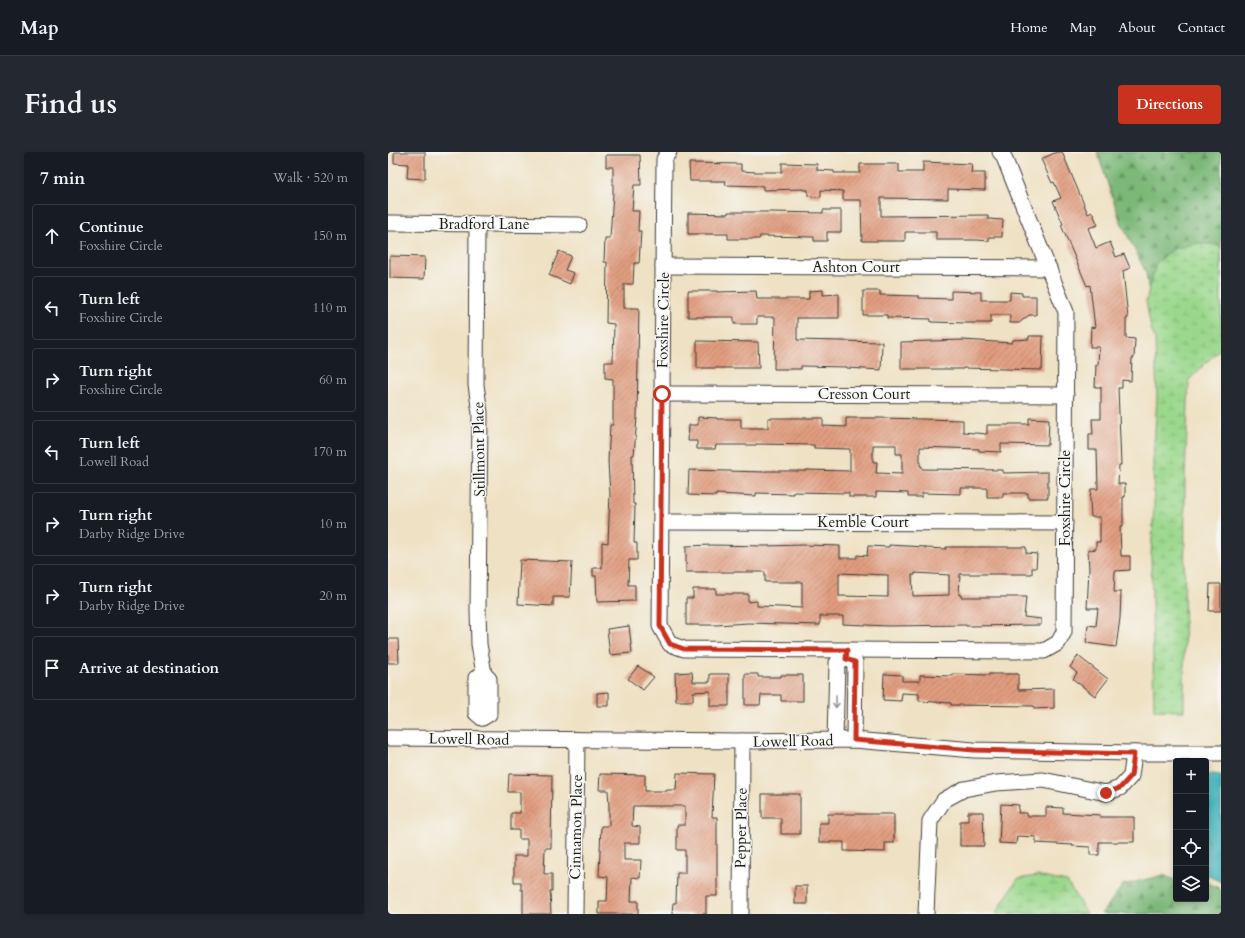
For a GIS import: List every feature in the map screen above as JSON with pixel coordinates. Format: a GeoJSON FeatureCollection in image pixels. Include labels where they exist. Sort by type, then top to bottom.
{"type":"FeatureCollection","features":[{"type":"Feature","properties":{"kind":"street","name":"Foxshire Circle"},"geometry":{"type":"LineString","coordinates":[[669,152],[664,159],[660,626],[670,644],[684,649],[847,654],[1044,651],[1058,643],[1064,632],[1066,312],[1003,155],[1000,152]]}},
{"type":"Feature","properties":{"kind":"street","name":"Bradford Lane"},"geometry":{"type":"LineString","coordinates":[[388,223],[579,225]]}},
{"type":"Feature","properties":{"kind":"street","name":"Stillmont Place"},"geometry":{"type":"LineString","coordinates":[[477,224],[476,378],[480,413],[478,611],[479,644],[484,674],[476,678],[483,697],[476,713],[482,718],[483,739]]}},
{"type":"Feature","properties":{"kind":"street","name":"Ashton Court"},"geometry":{"type":"LineString","coordinates":[[663,266],[1049,268]]}},
{"type":"Feature","properties":{"kind":"street","name":"Cresson Court"},"geometry":{"type":"LineString","coordinates":[[662,394],[1066,395]]}},
{"type":"Feature","properties":{"kind":"street","name":"Kemble Court"},"geometry":{"type":"LineString","coordinates":[[661,522],[1065,523]]}},
{"type":"Feature","properties":{"kind":"street"},"geometry":{"type":"LineString","coordinates":[[835,740],[837,663],[847,654],[855,662],[854,740]]}},
{"type":"Feature","properties":{"kind":"street","name":"Lowell Road"},"geometry":{"type":"LineString","coordinates":[[388,738],[742,741],[854,740],[974,750],[1134,754],[1221,754]]}},
{"type":"Feature","properties":{"kind":"street","name":"Cinnamon Place"},"geometry":{"type":"LineString","coordinates":[[575,914],[577,740]]}},
{"type":"Feature","properties":{"kind":"street","name":"Pepper Place"},"geometry":{"type":"LineString","coordinates":[[740,914],[742,741]]}},
{"type":"Feature","properties":{"kind":"street"},"geometry":{"type":"LineString","coordinates":[[926,914],[930,821],[944,800],[964,789],[996,783],[1043,780],[1106,793],[1120,788],[1131,776],[1134,754]]}},
{"type":"Feature","properties":{"kind":"green space"},"geometry":{"type":"Polygon","coordinates":[[[1097,152],[1221,152],[1221,319],[1153,318],[1146,273],[1120,220],[1097,152]]]}},
{"type":"Feature","properties":{"kind":"green space"},"geometry":{"type":"Polygon","coordinates":[[[1199,243],[1221,247],[1221,349],[1189,380],[1185,477],[1184,711],[1154,710],[1151,555],[1154,505],[1153,461],[1157,397],[1155,339],[1151,329],[1146,301],[1156,263],[1175,248],[1199,243]]]}},
{"type":"Feature","properties":{"kind":"green space"},"geometry":{"type":"Polygon","coordinates":[[[1164,875],[1173,880],[1173,902],[1209,902],[1209,883],[1219,888],[1221,891],[1221,914],[1101,914],[1123,885],[1164,875]]]}},
{"type":"Feature","properties":{"kind":"green space"},"geometry":{"type":"Polygon","coordinates":[[[1037,876],[1067,882],[1087,914],[996,914],[1018,879],[1037,876]]]}},
{"type":"Feature","properties":{"kind":"water"},"geometry":{"type":"Polygon","coordinates":[[[1209,775],[1221,775],[1221,882],[1209,876],[1209,775]]]}},
{"type":"Feature","properties":{"kind":"building"},"geometry":{"type":"Polygon","coordinates":[[[394,152],[425,152],[425,179],[407,178],[408,164],[394,163],[394,152]]]}},
{"type":"Feature","properties":{"kind":"building"},"geometry":{"type":"Polygon","coordinates":[[[1057,152],[1062,152],[1088,214],[1092,212],[1098,225],[1088,228],[1096,248],[1110,242],[1116,257],[1124,254],[1130,268],[1123,271],[1128,318],[1126,319],[1126,338],[1135,339],[1134,358],[1132,358],[1131,381],[1122,380],[1122,388],[1118,388],[1121,465],[1119,465],[1118,484],[1125,484],[1125,497],[1123,497],[1123,526],[1120,526],[1121,556],[1130,556],[1130,570],[1115,571],[1114,592],[1121,592],[1120,618],[1116,647],[1086,643],[1088,625],[1096,626],[1098,608],[1087,608],[1089,570],[1088,550],[1096,549],[1096,542],[1100,542],[1100,517],[1091,517],[1090,500],[1091,489],[1098,489],[1097,450],[1089,450],[1089,434],[1093,434],[1092,419],[1101,419],[1101,387],[1095,387],[1099,347],[1090,347],[1091,327],[1095,328],[1090,285],[1087,286],[1061,225],[1063,224],[1053,201],[1061,198],[1041,159],[1057,152]]]}},
{"type":"Feature","properties":{"kind":"building"},"geometry":{"type":"Polygon","coordinates":[[[606,155],[640,155],[641,185],[634,185],[632,211],[639,211],[638,231],[641,231],[639,263],[634,263],[633,284],[624,284],[624,308],[639,308],[637,417],[634,455],[632,455],[633,504],[635,504],[634,543],[637,543],[637,560],[629,560],[628,585],[635,585],[635,601],[597,602],[596,576],[593,576],[593,568],[602,568],[602,542],[608,543],[610,494],[608,461],[610,425],[613,425],[613,379],[605,378],[605,362],[613,362],[614,324],[606,323],[607,262],[604,262],[605,238],[610,238],[613,167],[606,167],[606,155]]]}},
{"type":"Feature","properties":{"kind":"building"},"geometry":{"type":"Polygon","coordinates":[[[923,162],[972,164],[971,173],[985,173],[985,190],[948,189],[948,199],[881,198],[881,216],[988,215],[988,219],[1003,220],[1002,237],[989,237],[989,241],[936,240],[936,232],[905,232],[905,241],[862,241],[861,200],[843,200],[843,191],[821,190],[821,197],[808,196],[808,190],[803,189],[763,190],[763,186],[725,185],[726,181],[690,181],[689,163],[741,164],[741,171],[756,172],[782,172],[782,163],[817,164],[817,170],[834,171],[834,173],[860,173],[860,164],[899,164],[899,172],[923,172],[923,162]]]}},
{"type":"Feature","properties":{"kind":"building"},"geometry":{"type":"Polygon","coordinates":[[[823,210],[841,210],[841,232],[827,232],[827,241],[814,241],[814,237],[760,236],[759,239],[728,239],[728,234],[688,234],[688,213],[823,213],[823,210]]]}},
{"type":"Feature","properties":{"kind":"building"},"geometry":{"type":"Polygon","coordinates":[[[559,251],[571,256],[565,270],[574,273],[570,284],[549,275],[559,251]]]}},
{"type":"Feature","properties":{"kind":"building"},"geometry":{"type":"Polygon","coordinates":[[[390,256],[425,257],[424,279],[390,278],[390,256]]]}},
{"type":"Feature","properties":{"kind":"building"},"geometry":{"type":"Polygon","coordinates":[[[823,290],[823,295],[839,294],[839,318],[797,318],[797,340],[882,342],[881,370],[847,367],[801,366],[801,369],[774,369],[775,317],[757,317],[757,324],[734,324],[734,317],[688,317],[688,291],[756,291],[757,299],[809,299],[809,291],[823,290]]]}},
{"type":"Feature","properties":{"kind":"building"},"geometry":{"type":"Polygon","coordinates":[[[863,291],[880,291],[880,295],[951,299],[951,291],[981,292],[981,300],[1010,300],[1010,292],[1022,293],[1022,296],[1036,296],[1036,315],[1029,315],[1019,323],[1010,323],[1010,315],[991,315],[991,323],[966,323],[931,322],[931,319],[887,318],[887,315],[863,315],[863,291]]]}},
{"type":"Feature","properties":{"kind":"building"},"geometry":{"type":"Polygon","coordinates":[[[1029,336],[1043,336],[1042,370],[963,368],[901,369],[901,342],[963,340],[1012,343],[1013,340],[1029,339],[1029,336]]]}},
{"type":"Feature","properties":{"kind":"building"},"geometry":{"type":"Polygon","coordinates":[[[697,341],[758,342],[759,368],[697,368],[697,341]]]}},
{"type":"Feature","properties":{"kind":"building"},"geometry":{"type":"Polygon","coordinates":[[[698,417],[741,419],[741,428],[768,428],[768,418],[823,418],[823,426],[846,427],[846,418],[963,420],[963,432],[987,434],[987,425],[1029,424],[1029,418],[1049,419],[1048,445],[1001,444],[1001,452],[979,451],[979,449],[920,447],[920,466],[922,466],[922,469],[1003,470],[1003,473],[1048,472],[1048,498],[1028,498],[1028,493],[1003,493],[1003,497],[987,497],[987,488],[961,488],[961,494],[922,493],[922,497],[908,497],[908,493],[876,492],[876,497],[849,497],[849,493],[793,492],[793,494],[756,493],[756,496],[716,494],[716,496],[688,495],[689,470],[765,472],[806,470],[850,471],[850,449],[814,448],[814,445],[756,444],[716,445],[715,449],[697,449],[697,441],[688,441],[689,425],[698,425],[698,417]],[[873,445],[873,462],[877,462],[876,473],[902,474],[902,454],[896,454],[896,445],[873,445]]]}},
{"type":"Feature","properties":{"kind":"building"},"geometry":{"type":"Polygon","coordinates":[[[889,545],[946,549],[946,547],[1026,547],[1026,553],[1037,554],[1036,568],[1032,568],[1032,574],[960,574],[959,595],[961,595],[961,597],[1026,597],[1024,617],[1041,619],[1041,625],[888,626],[843,624],[843,616],[820,616],[820,625],[748,623],[686,625],[686,598],[693,598],[693,589],[716,589],[716,594],[748,594],[748,602],[757,601],[757,606],[802,608],[802,582],[765,582],[765,572],[686,572],[686,546],[840,546],[840,558],[857,558],[857,555],[867,556],[868,546],[889,547],[889,545]],[[839,573],[839,596],[888,597],[888,575],[839,573]],[[915,573],[915,575],[912,575],[913,596],[949,595],[949,575],[915,573]]]}},
{"type":"Feature","properties":{"kind":"building"},"geometry":{"type":"Polygon","coordinates":[[[520,560],[572,562],[570,597],[553,597],[553,606],[518,604],[520,560]]]}},
{"type":"Feature","properties":{"kind":"building"},"geometry":{"type":"Polygon","coordinates":[[[1210,584],[1221,584],[1221,611],[1209,611],[1210,584]]]}},
{"type":"Feature","properties":{"kind":"building"},"geometry":{"type":"Polygon","coordinates":[[[629,626],[632,653],[610,655],[607,629],[629,626]]]}},
{"type":"Feature","properties":{"kind":"building"},"geometry":{"type":"Polygon","coordinates":[[[388,639],[398,639],[399,663],[388,663],[388,639]]]}},
{"type":"Feature","properties":{"kind":"building"},"geometry":{"type":"Polygon","coordinates":[[[1078,656],[1108,679],[1095,696],[1073,679],[1077,673],[1070,667],[1078,656]]]}},
{"type":"Feature","properties":{"kind":"building"},"geometry":{"type":"Polygon","coordinates":[[[638,666],[654,677],[643,690],[628,679],[638,666]]]}},
{"type":"Feature","properties":{"kind":"building"},"geometry":{"type":"Polygon","coordinates":[[[692,672],[693,682],[710,682],[710,674],[729,674],[729,706],[710,706],[710,691],[693,692],[693,701],[676,701],[675,673],[692,672]]]}},
{"type":"Feature","properties":{"kind":"building"},"geometry":{"type":"Polygon","coordinates":[[[745,674],[758,674],[758,677],[803,675],[803,701],[781,701],[781,695],[761,695],[760,705],[745,705],[745,674]]]}},
{"type":"Feature","properties":{"kind":"building"},"geometry":{"type":"Polygon","coordinates":[[[884,674],[902,675],[902,681],[920,681],[920,675],[952,676],[952,674],[1018,674],[1018,690],[1054,689],[1054,708],[1034,709],[1034,706],[951,705],[951,703],[919,701],[919,694],[902,693],[901,701],[883,700],[884,674]]]}},
{"type":"Feature","properties":{"kind":"building"},"geometry":{"type":"Polygon","coordinates":[[[609,692],[609,706],[597,706],[597,693],[609,692]]]}},
{"type":"Feature","properties":{"kind":"building"},"geometry":{"type":"Polygon","coordinates":[[[677,773],[714,774],[712,817],[717,817],[717,896],[706,896],[706,914],[672,914],[673,903],[676,903],[677,873],[685,873],[685,850],[677,850],[677,825],[685,825],[685,806],[633,806],[632,826],[640,827],[640,843],[624,843],[624,860],[641,860],[640,878],[632,877],[631,901],[638,901],[638,914],[599,914],[599,901],[607,901],[608,877],[599,876],[601,826],[609,826],[608,790],[599,790],[600,774],[645,775],[645,791],[667,791],[676,790],[677,773]]]}},
{"type":"Feature","properties":{"kind":"building"},"geometry":{"type":"Polygon","coordinates":[[[509,774],[552,775],[551,848],[545,848],[544,874],[552,874],[552,891],[550,891],[551,914],[523,914],[523,890],[521,890],[521,882],[514,882],[514,856],[527,856],[527,839],[519,839],[519,830],[511,830],[511,813],[520,813],[520,792],[508,792],[509,774]]]}},
{"type":"Feature","properties":{"kind":"building"},"geometry":{"type":"Polygon","coordinates":[[[762,794],[800,794],[800,834],[781,834],[781,818],[762,818],[762,794]]]}},
{"type":"Feature","properties":{"kind":"building"},"geometry":{"type":"Polygon","coordinates":[[[1001,804],[1019,805],[1018,813],[1027,813],[1027,816],[1046,816],[1046,807],[1063,808],[1063,813],[1100,815],[1100,817],[1134,817],[1134,842],[1099,842],[1099,855],[1090,855],[1090,847],[1036,843],[1036,837],[1017,836],[1016,844],[999,843],[1001,804]]]}},
{"type":"Feature","properties":{"kind":"building"},"geometry":{"type":"Polygon","coordinates":[[[968,812],[983,812],[984,846],[960,846],[960,821],[968,821],[968,812]]]}},
{"type":"Feature","properties":{"kind":"building"},"geometry":{"type":"Polygon","coordinates":[[[828,814],[894,814],[894,843],[885,843],[885,852],[844,851],[844,842],[819,842],[819,823],[828,823],[828,814]]]}},
{"type":"Feature","properties":{"kind":"building"},"geometry":{"type":"Polygon","coordinates":[[[795,886],[807,886],[807,904],[795,904],[795,886]]]}},
{"type":"Feature","properties":{"kind":"route"},"geometry":{"type":"LineString","coordinates":[[662,394],[660,626],[670,644],[684,649],[847,650],[846,659],[855,662],[854,740],[974,750],[1134,754],[1131,776],[1120,788],[1106,793]]}}]}
